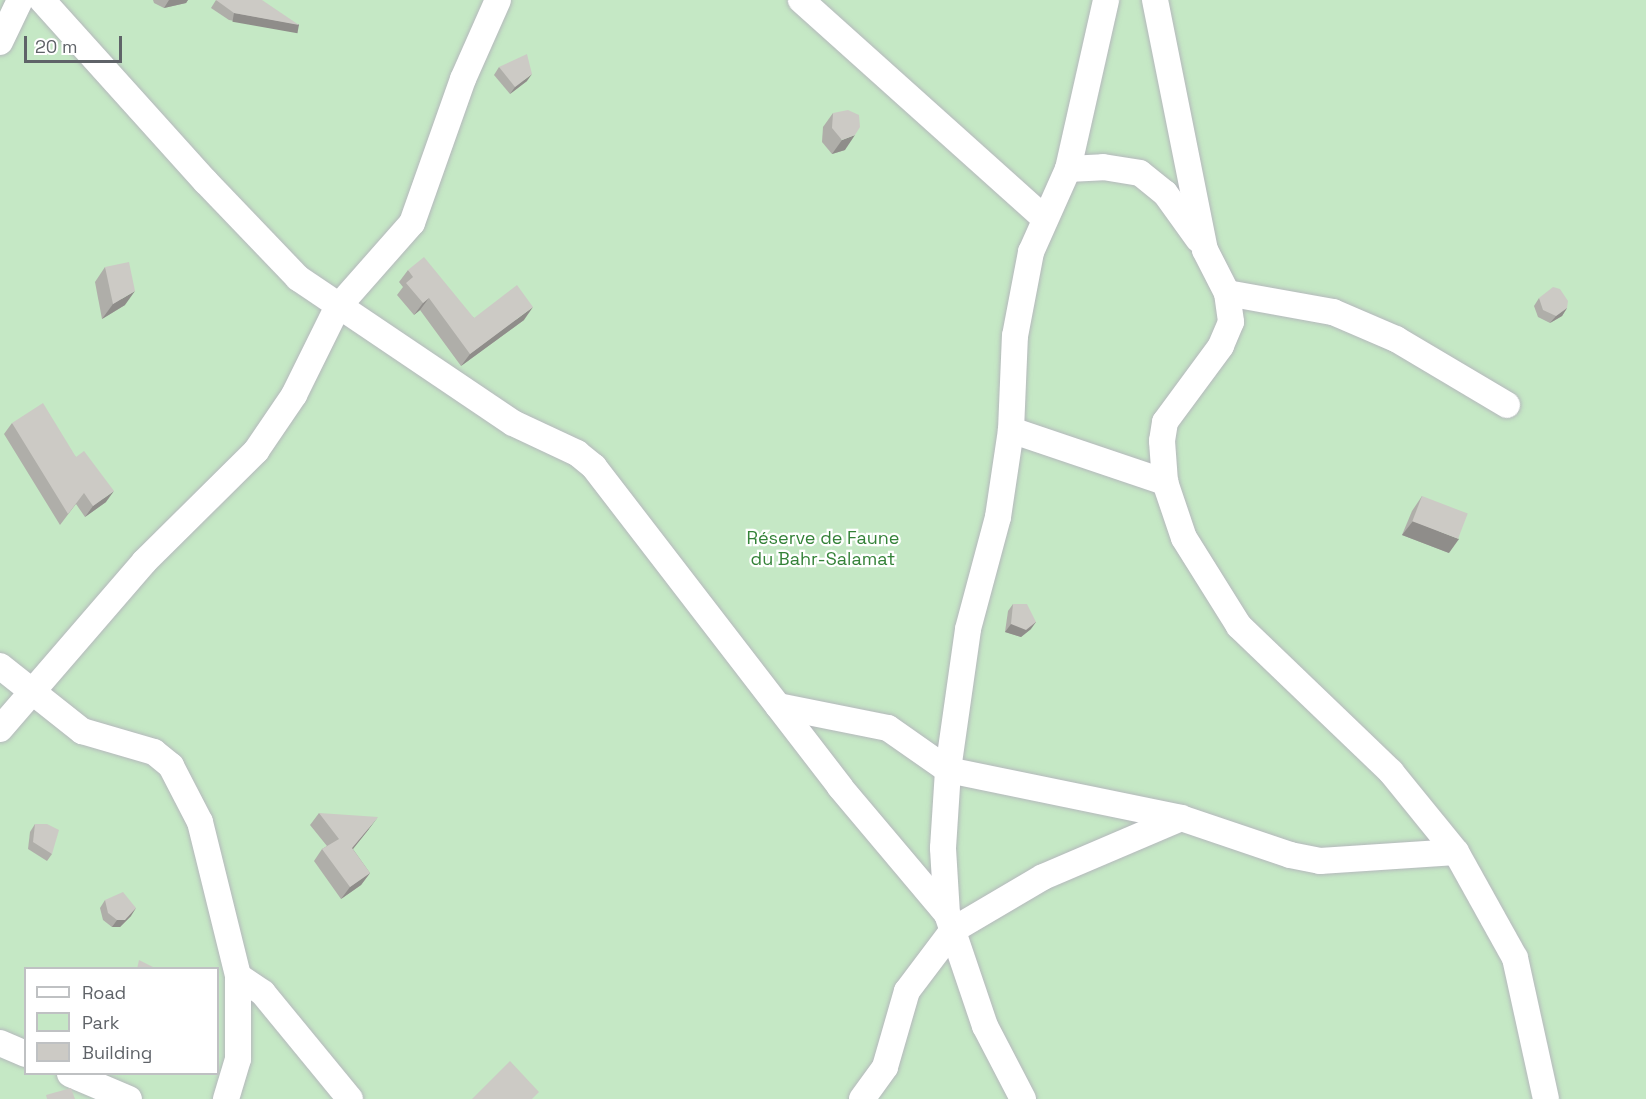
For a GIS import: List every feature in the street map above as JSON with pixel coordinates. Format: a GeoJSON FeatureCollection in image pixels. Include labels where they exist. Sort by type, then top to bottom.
{"type":"FeatureCollection","features":[{"type":"Feature","properties":{"kind":"street"},"geometry":{"type":"LineString","coordinates":[[0,42],[20,0]]}},
{"type":"Feature","properties":{"kind":"street"},"geometry":{"type":"LineString","coordinates":[[42,0],[206,182],[298,278],[337,308],[513,423],[577,453],[594,467],[777,706],[950,922]]}},
{"type":"Feature","properties":{"kind":"street"},"geometry":{"type":"LineString","coordinates":[[0,729],[144,562],[256,452],[294,394],[337,308],[412,223],[436,165],[463,79],[498,0]]}},
{"type":"Feature","properties":{"kind":"street"},"geometry":{"type":"LineString","coordinates":[[801,0],[1044,218]]}},
{"type":"Feature","properties":{"kind":"street"},"geometry":{"type":"LineString","coordinates":[[1023,1099],[985,1026],[950,922],[943,848],[948,770],[968,629],[998,517],[1011,430],[1015,336],[1031,252],[1044,218],[1068,169],[1106,0]]}},
{"type":"Feature","properties":{"kind":"street"},"geometry":{"type":"LineString","coordinates":[[1155,0],[1205,250]]}},
{"type":"Feature","properties":{"kind":"street"},"geometry":{"type":"LineString","coordinates":[[1068,169],[1103,167],[1140,173],[1165,193],[1205,250],[1227,293],[1231,322],[1221,346],[1165,422],[1162,441],[1165,482],[1184,538],[1239,626],[1391,772],[1456,852],[1515,958],[1546,1099]]}},
{"type":"Feature","properties":{"kind":"street"},"geometry":{"type":"LineString","coordinates":[[1227,293],[1333,312],[1396,339],[1507,405]]}},
{"type":"Feature","properties":{"kind":"street"},"geometry":{"type":"LineString","coordinates":[[1011,430],[1165,482]]}},
{"type":"Feature","properties":{"kind":"street"},"geometry":{"type":"LineString","coordinates":[[0,666],[82,731],[154,752],[171,766],[200,822],[238,976],[238,1059],[226,1099]]}},
{"type":"Feature","properties":{"kind":"street"},"geometry":{"type":"LineString","coordinates":[[777,706],[888,728],[948,770],[1181,819],[1290,855],[1320,861],[1456,852]]}},
{"type":"Feature","properties":{"kind":"street"},"geometry":{"type":"LineString","coordinates":[[862,1099],[885,1067],[907,991],[950,922],[1043,877],[1181,819]]}},
{"type":"Feature","properties":{"kind":"street"},"geometry":{"type":"LineString","coordinates":[[238,976],[263,993],[351,1099]]}},
{"type":"Feature","properties":{"kind":"street"},"geometry":{"type":"LineString","coordinates":[[0,1043],[24,1053]]}},
{"type":"Feature","properties":{"kind":"street"},"geometry":{"type":"LineString","coordinates":[[72,1075],[129,1099]]}},
{"type":"Feature","properties":{"kind":"green space","name":"Réserve de Faune du Bahr-Salamat"},"geometry":{"type":"Polygon","coordinates":[[[0,0],[1646,0],[1646,1099],[0,1099],[0,0]]]}},
{"type":"Feature","properties":{"kind":"building"},"geometry":{"type":"Polygon","coordinates":[[[216,0],[262,0],[299,25],[234,13],[216,0]]]}},
{"type":"Feature","properties":{"kind":"building"},"geometry":{"type":"Polygon","coordinates":[[[527,54],[532,74],[515,87],[499,67],[527,54]]]}},
{"type":"Feature","properties":{"kind":"building"},"geometry":{"type":"Polygon","coordinates":[[[848,110],[859,115],[860,127],[855,135],[842,140],[832,128],[833,113],[848,110]]]}},
{"type":"Feature","properties":{"kind":"building"},"geometry":{"type":"Polygon","coordinates":[[[424,257],[474,318],[517,285],[533,307],[470,354],[429,298],[423,303],[406,283],[413,277],[408,270],[424,257]]]}},
{"type":"Feature","properties":{"kind":"building"},"geometry":{"type":"Polygon","coordinates":[[[129,262],[135,291],[113,304],[105,267],[129,262]]]}},
{"type":"Feature","properties":{"kind":"building"},"geometry":{"type":"Polygon","coordinates":[[[1553,287],[1560,289],[1568,301],[1567,308],[1556,316],[1543,310],[1539,298],[1553,287]]]}},
{"type":"Feature","properties":{"kind":"building"},"geometry":{"type":"Polygon","coordinates":[[[43,403],[76,457],[84,451],[114,491],[93,506],[84,493],[68,514],[12,423],[43,403]]]}},
{"type":"Feature","properties":{"kind":"building"},"geometry":{"type":"Polygon","coordinates":[[[1422,496],[1468,514],[1458,539],[1412,521],[1422,496]]]}},
{"type":"Feature","properties":{"kind":"building"},"geometry":{"type":"Polygon","coordinates":[[[1013,604],[1027,604],[1036,622],[1026,630],[1011,624],[1013,604]]]}},
{"type":"Feature","properties":{"kind":"building"},"geometry":{"type":"Polygon","coordinates":[[[319,813],[378,817],[352,848],[370,873],[350,887],[322,849],[339,839],[319,813]]]}},
{"type":"Feature","properties":{"kind":"building"},"geometry":{"type":"Polygon","coordinates":[[[35,824],[47,824],[59,830],[52,854],[33,842],[35,824]]]}},
{"type":"Feature","properties":{"kind":"building"},"geometry":{"type":"Polygon","coordinates":[[[123,892],[136,908],[125,920],[117,920],[108,913],[105,900],[123,892]]]}},
{"type":"Feature","properties":{"kind":"building"},"geometry":{"type":"Polygon","coordinates":[[[139,960],[153,967],[137,967],[139,960]]]}},
{"type":"Feature","properties":{"kind":"building"},"geometry":{"type":"Polygon","coordinates":[[[510,1061],[539,1092],[532,1099],[472,1099],[510,1061]]]}},
{"type":"Feature","properties":{"kind":"building"},"geometry":{"type":"Polygon","coordinates":[[[71,1088],[75,1099],[47,1099],[46,1095],[71,1088]]]}}]}
